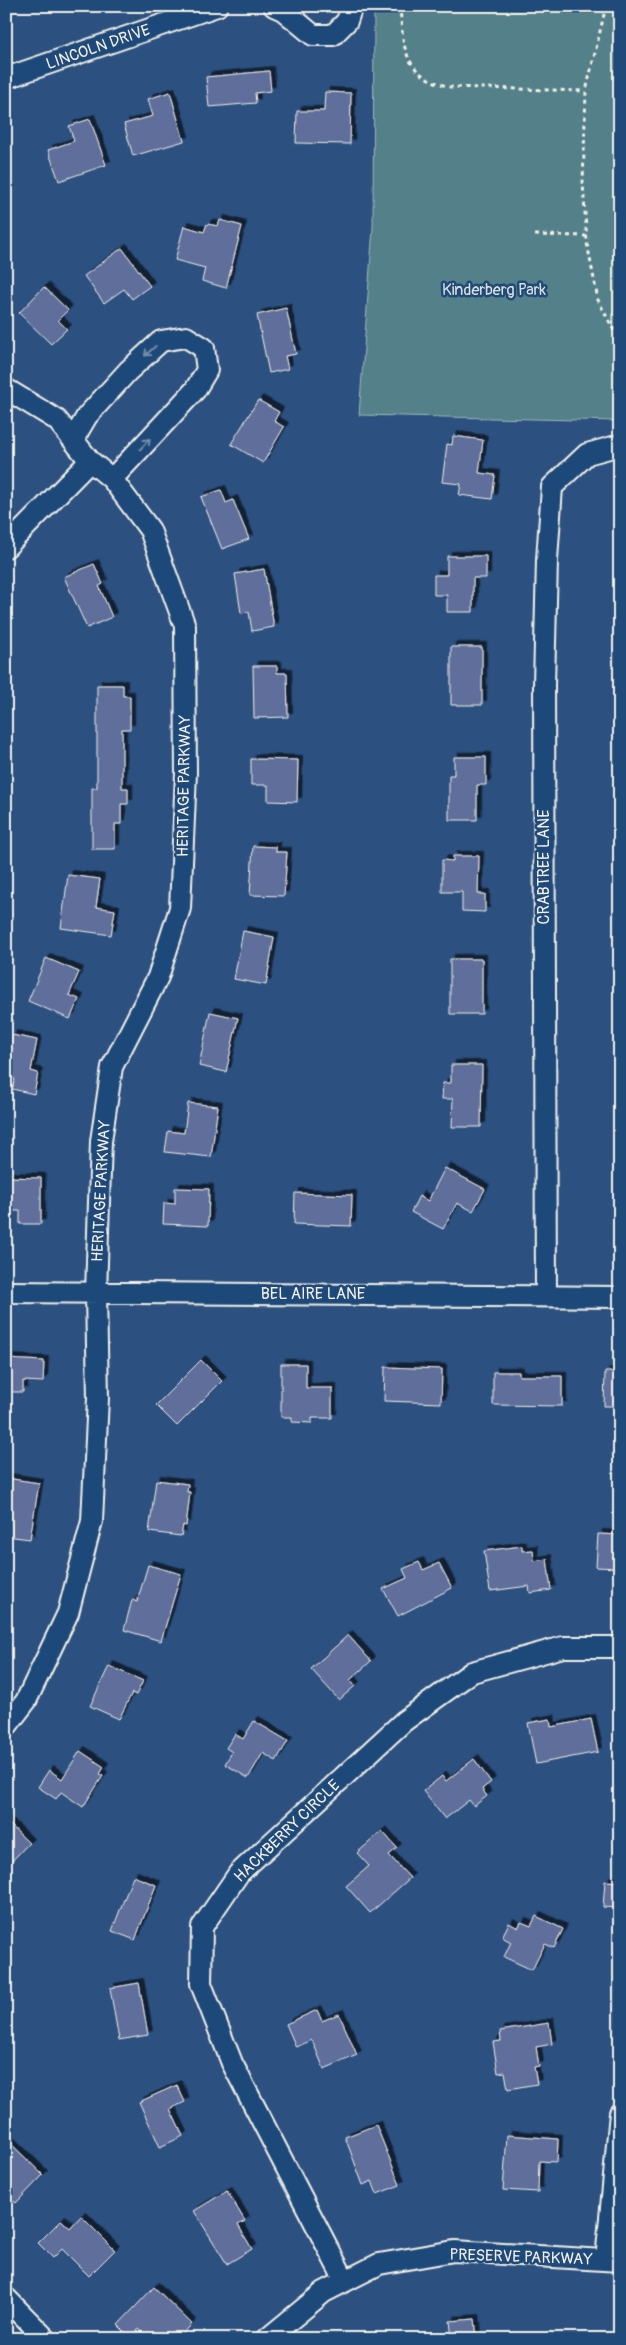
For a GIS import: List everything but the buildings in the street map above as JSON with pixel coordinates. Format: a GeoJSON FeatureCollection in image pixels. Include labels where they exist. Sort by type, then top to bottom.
{"type":"FeatureCollection","features":[{"type":"Feature","properties":{"kind":"street","name":"LINCOLN DRIVE"},"geometry":{"type":"LineString","coordinates":[[6,78],[217,6]]}},
{"type":"Feature","properties":{"kind":"street"},"geometry":{"type":"LineString","coordinates":[[274,6],[283,10],[313,35],[333,35],[347,21],[352,6]]}},
{"type":"Feature","properties":{"kind":"street"},"geometry":{"type":"LineString","coordinates":[[73,440],[87,416],[128,371],[161,341],[186,338],[204,348],[207,370],[195,390],[112,480]]}},
{"type":"Feature","properties":{"kind":"street","name":"HERITAGE PARKWAY"},"geometry":{"type":"LineString","coordinates":[[6,389],[57,420],[90,461],[112,480],[150,530],[185,626],[186,773],[180,908],[158,977],[112,1067],[101,1141],[96,1293],[98,1398],[92,1521],[68,1613],[26,1701],[6,1727]]}},
{"type":"Feature","properties":{"kind":"street","name":"CRABTREE LANE"},"geometry":{"type":"LineString","coordinates":[[546,1296],[544,685],[546,560],[552,487],[587,454],[620,445]]}},
{"type":"Feature","properties":{"kind":"street"},"geometry":{"type":"LineString","coordinates":[[6,546],[90,461]]}},
{"type":"Feature","properties":{"kind":"street","name":"BEL AIRE LANE"},"geometry":{"type":"LineString","coordinates":[[6,1292],[620,1297]]}},
{"type":"Feature","properties":{"kind":"street","name":"HACKBERRY CIRCLE"},"geometry":{"type":"LineString","coordinates":[[345,2281],[232,2063],[201,1984],[202,1927],[239,1873],[404,1721],[472,1672],[563,1647],[620,1646]]}},
{"type":"Feature","properties":{"kind":"street"},"geometry":{"type":"LineString","coordinates":[[613,2261],[620,2113]]}},
{"type":"Feature","properties":{"kind":"street","name":"PRESERVE PARKWAY"},"geometry":{"type":"LineString","coordinates":[[267,2339],[324,2292],[379,2264],[454,2251],[613,2261]]}},
{"type":"Feature","properties":{"kind":"street"},"geometry":{"type":"LineString","coordinates":[[6,2298],[46,2339]]}},
{"type":"Feature","properties":{"kind":"path"},"geometry":{"type":"LineString","coordinates":[[400,6],[404,45],[408,59],[414,69],[435,83],[450,87],[586,90]]}},
{"type":"Feature","properties":{"kind":"path"},"geometry":{"type":"LineString","coordinates":[[606,6],[586,90],[583,183],[586,236],[598,300],[619,340]]}},
{"type":"Feature","properties":{"kind":"path"},"geometry":{"type":"LineString","coordinates":[[535,235],[586,236]]}},
{"type":"Feature","properties":{"kind":"path"},"geometry":{"type":"LineString","coordinates":[[619,340],[620,324]]}},
{"type":"Feature","properties":{"kind":"green space","name":"Kinderberg Park"},"geometry":{"type":"Polygon","coordinates":[[[374,6],[620,6],[620,421],[359,415],[373,228],[374,6]]]}}]}
